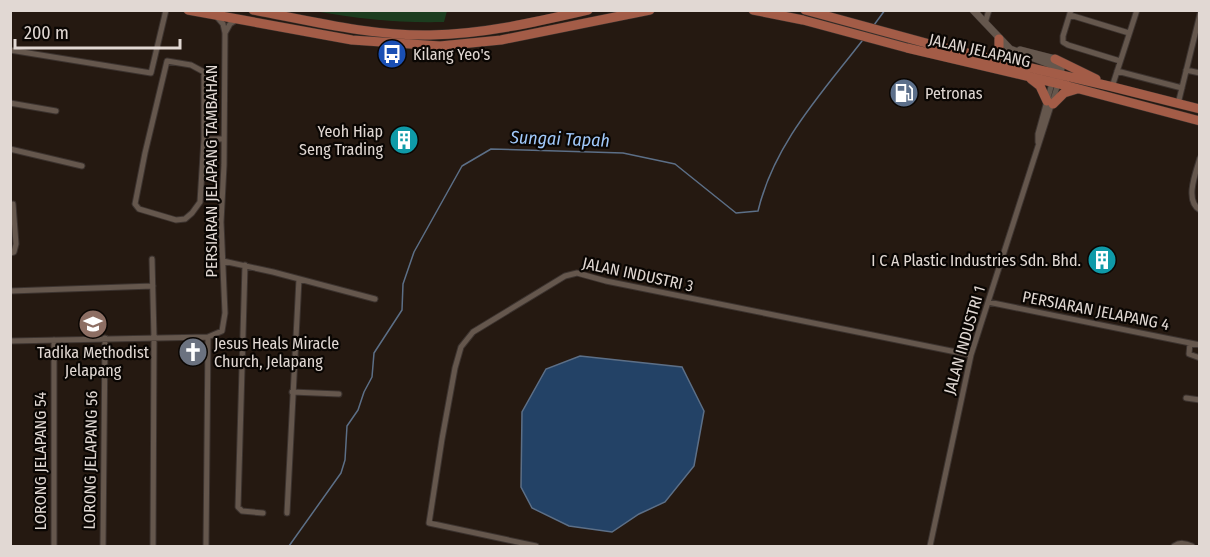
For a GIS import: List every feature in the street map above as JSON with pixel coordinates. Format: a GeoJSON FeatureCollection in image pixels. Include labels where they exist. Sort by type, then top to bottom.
{"type":"FeatureCollection","features":[{"type":"Feature","properties":{"kind":"main road"},"geometry":{"type":"LineString","coordinates":[[188,10],[217,17],[362,41],[440,46],[501,40],[650,10]]}},
{"type":"Feature","properties":{"kind":"main road"},"geometry":{"type":"LineString","coordinates":[[253,10],[382,32],[428,35],[507,28],[588,10]]}},
{"type":"Feature","properties":{"kind":"main road","name":"JALAN JELAPANG"},"geometry":{"type":"LineString","coordinates":[[753,10],[841,25]]}},
{"type":"Feature","properties":{"kind":"main road","name":"JALAN JELAPANG"},"geometry":{"type":"LineString","coordinates":[[805,10],[841,25],[1029,78],[1110,86],[1200,109]]}},
{"type":"Feature","properties":{"kind":"main road","name":"JALAN JELAPANG"},"geometry":{"type":"LineString","coordinates":[[881,36],[991,59],[1056,79],[1077,89],[1200,121]]}},
{"type":"Feature","properties":{"kind":"main road"},"geometry":{"type":"LineString","coordinates":[[991,59],[999,52],[999,39]]}},
{"type":"Feature","properties":{"kind":"main road"},"geometry":{"type":"LineString","coordinates":[[1055,59],[1110,86]]}},
{"type":"Feature","properties":{"kind":"main road"},"geometry":{"type":"LineString","coordinates":[[1029,78],[1040,86],[1050,102],[1064,93],[1077,89]]}},
{"type":"Feature","properties":{"kind":"street"},"geometry":{"type":"LineString","coordinates":[[10,50],[151,74],[166,10]]}},
{"type":"Feature","properties":{"kind":"street"},"geometry":{"type":"LineString","coordinates":[[973,10],[1005,46],[1019,54],[1052,65],[1056,79]]}},
{"type":"Feature","properties":{"kind":"street"},"geometry":{"type":"LineString","coordinates":[[985,24],[989,10]]}},
{"type":"Feature","properties":{"kind":"street"},"geometry":{"type":"LineString","coordinates":[[1110,86],[1137,10]]}},
{"type":"Feature","properties":{"kind":"street"},"geometry":{"type":"LineString","coordinates":[[1120,61],[1068,45],[1063,42],[1063,36],[1071,13],[1129,33]]}},
{"type":"Feature","properties":{"kind":"street"},"geometry":{"type":"LineString","coordinates":[[1178,104],[1199,15]]}},
{"type":"Feature","properties":{"kind":"street","name":"PERSIARAN JELAPANG TAMBAHAN"},"geometry":{"type":"LineString","coordinates":[[208,337],[222,331],[224,324],[221,222],[225,33],[223,24],[217,17]]}},
{"type":"Feature","properties":{"kind":"street"},"geometry":{"type":"LineString","coordinates":[[225,33],[230,24],[236,20]]}},
{"type":"Feature","properties":{"kind":"street"},"geometry":{"type":"LineString","coordinates":[[999,39],[1015,48],[1055,59],[1060,66],[1056,79]]}},
{"type":"Feature","properties":{"kind":"street"},"geometry":{"type":"LineString","coordinates":[[155,58],[190,65],[204,72],[204,140],[200,202],[192,213],[184,219],[176,220],[139,209],[135,204],[167,61]]}},
{"type":"Feature","properties":{"kind":"street"},"geometry":{"type":"LineString","coordinates":[[1186,70],[1200,73]]}},
{"type":"Feature","properties":{"kind":"street"},"geometry":{"type":"LineString","coordinates":[[1117,71],[1182,88]]}},
{"type":"Feature","properties":{"kind":"street","name":"JALAN INDUSTRI 1"},"geometry":{"type":"LineString","coordinates":[[930,546],[971,355],[1038,144],[1038,134],[1056,79]]}},
{"type":"Feature","properties":{"kind":"street"},"geometry":{"type":"LineString","coordinates":[[10,103],[56,111]]}},
{"type":"Feature","properties":{"kind":"street"},"geometry":{"type":"LineString","coordinates":[[204,140],[224,139]]}},
{"type":"Feature","properties":{"kind":"street"},"geometry":{"type":"LineString","coordinates":[[10,149],[82,166]]}},
{"type":"Feature","properties":{"kind":"street"},"geometry":{"type":"LineString","coordinates":[[1197,208],[1191,199],[1200,158]]}},
{"type":"Feature","properties":{"kind":"street"},"geometry":{"type":"LineString","coordinates":[[10,254],[14,252],[16,244],[14,204]]}},
{"type":"Feature","properties":{"kind":"street"},"geometry":{"type":"LineString","coordinates":[[152,259],[153,546]]}},
{"type":"Feature","properties":{"kind":"street"},"geometry":{"type":"LineString","coordinates":[[223,261],[375,299]]}},
{"type":"Feature","properties":{"kind":"street"},"geometry":{"type":"LineString","coordinates":[[245,265],[239,428],[239,510],[263,513]]}},
{"type":"Feature","properties":{"kind":"street","name":"JALAN INDUSTRI 3"},"geometry":{"type":"LineString","coordinates":[[536,546],[429,523],[442,439],[461,347],[473,332],[565,276],[577,273],[606,281],[971,355]]}},
{"type":"Feature","properties":{"kind":"street"},"geometry":{"type":"LineString","coordinates":[[287,513],[298,279]]}},
{"type":"Feature","properties":{"kind":"street"},"geometry":{"type":"LineString","coordinates":[[10,291],[153,286]]}},
{"type":"Feature","properties":{"kind":"street","name":"PERSIARAN JELAPANG 4"},"geometry":{"type":"LineString","coordinates":[[988,302],[1200,345]]}},
{"type":"Feature","properties":{"kind":"street"},"geometry":{"type":"LineString","coordinates":[[10,341],[208,337],[206,546]]}},
{"type":"Feature","properties":{"kind":"street","name":"LORONG JELAPANG 56"},"geometry":{"type":"LineString","coordinates":[[103,546],[105,338]]}},
{"type":"Feature","properties":{"kind":"street","name":"LORONG JELAPANG 54"},"geometry":{"type":"LineString","coordinates":[[54,340],[54,546]]}},
{"type":"Feature","properties":{"kind":"street"},"geometry":{"type":"LineString","coordinates":[[1190,343],[1189,354],[1200,358]]}},
{"type":"Feature","properties":{"kind":"street"},"geometry":{"type":"LineString","coordinates":[[292,392],[339,394]]}},
{"type":"Feature","properties":{"kind":"street"},"geometry":{"type":"LineString","coordinates":[[1186,398],[1200,400]]}},
{"type":"Feature","properties":{"kind":"street"},"geometry":{"type":"LineString","coordinates":[[1174,546],[1187,544],[1192,546]]}},
{"type":"Feature","properties":{"kind":"green space"},"geometry":{"type":"Polygon","coordinates":[[[447,10],[444,22],[379,20],[314,11],[447,10]]]}},
{"type":"Feature","properties":{"kind":"water"},"geometry":{"type":"Polygon","coordinates":[[[580,356],[682,367],[704,411],[694,466],[665,502],[639,514],[612,532],[569,526],[532,508],[521,487],[522,412],[546,369],[580,356]]]}},
{"type":"Feature","properties":{"kind":"waterway","name":"Sungai Tapah"},"geometry":{"type":"LineString","coordinates":[[874,25],[885,10]]}},
{"type":"Feature","properties":{"kind":"waterway","name":"Sungai Tapah"},"geometry":{"type":"LineString","coordinates":[[289,546],[341,473],[345,460],[347,426],[358,410],[372,377],[374,353],[402,310],[403,284],[414,252],[462,166],[491,149],[623,153],[675,164],[736,213],[758,211],[765,187],[787,142],[815,100],[862,41]]}},
{"type":"Feature","properties":{"kind":"place","name":"Kilang Yeo's"},"geometry":{"type":"Point","coordinates":[392,54]}},
{"type":"Feature","properties":{"kind":"place","name":"Petronas"},"geometry":{"type":"Point","coordinates":[904,93]}},
{"type":"Feature","properties":{"kind":"place","name":"Yeoh Hiap Seng Trading"},"geometry":{"type":"Point","coordinates":[404,140]}},
{"type":"Feature","properties":{"kind":"place","name":"I C A Plastic Industries Sdn. Bhd."},"geometry":{"type":"Point","coordinates":[1102,260]}},
{"type":"Feature","properties":{"kind":"place","name":"Tadika Methodist Jelapang"},"geometry":{"type":"Point","coordinates":[93,324]}},
{"type":"Feature","properties":{"kind":"place","name":"Jesus Heals Miracle Church, Jelapang"},"geometry":{"type":"Point","coordinates":[193,352]}}]}
